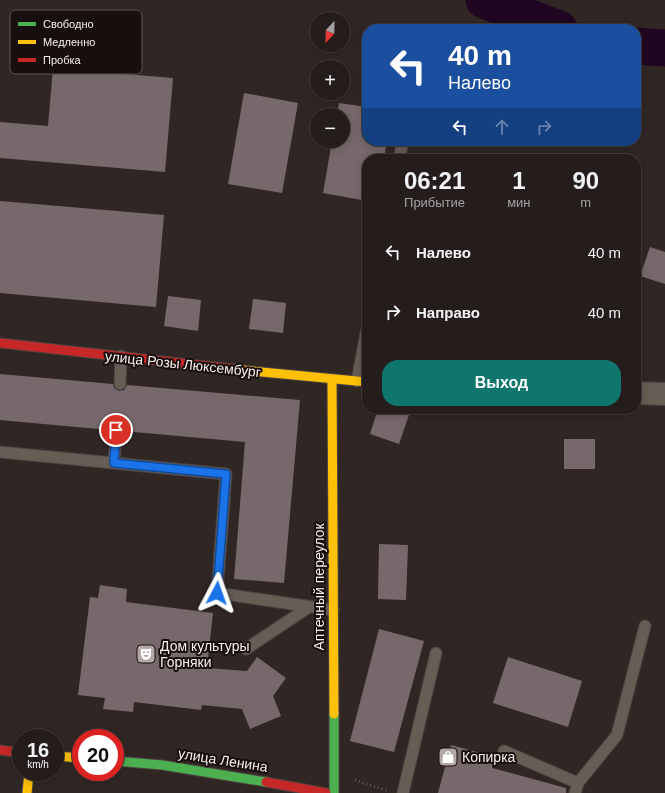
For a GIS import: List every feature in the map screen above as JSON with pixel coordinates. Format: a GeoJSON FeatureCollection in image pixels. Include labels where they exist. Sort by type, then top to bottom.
{"type":"FeatureCollection","features":[{"type":"Feature","properties":{"kind":"street","name":"улица Розы Люксембург"},"geometry":{"type":"LineString","coordinates":[[0,343],[332,380],[362,382]]}},
{"type":"Feature","properties":{"kind":"street","name":"Аптечный переулок"},"geometry":{"type":"LineString","coordinates":[[332,380],[334,793]]}},
{"type":"Feature","properties":{"kind":"street"},"geometry":{"type":"LineString","coordinates":[[641,393],[665,394]]}},
{"type":"Feature","properties":{"kind":"street"},"geometry":{"type":"LineString","coordinates":[[0,750],[12,752]]}},
{"type":"Feature","properties":{"kind":"street","name":"улица Ленина"},"geometry":{"type":"LineString","coordinates":[[124,762],[162,765],[312,789],[326,793]]}},
{"type":"Feature","properties":{"kind":"street"},"geometry":{"type":"LineString","coordinates":[[26,793],[28,781]]}},
{"type":"Feature","properties":{"kind":"lane"},"geometry":{"type":"LineString","coordinates":[[120,384],[121,356]]}},
{"type":"Feature","properties":{"kind":"lane"},"geometry":{"type":"LineString","coordinates":[[114,463],[116,430]]}},
{"type":"Feature","properties":{"kind":"lane"},"geometry":{"type":"LineString","coordinates":[[0,452],[226,474],[217,593],[333,610]]}},
{"type":"Feature","properties":{"kind":"lane"},"geometry":{"type":"LineString","coordinates":[[246,649],[309,606]]}},
{"type":"Feature","properties":{"kind":"lane"},"geometry":{"type":"LineString","coordinates":[[504,751],[576,788],[617,735],[644,626]]}},
{"type":"Feature","properties":{"kind":"lane"},"geometry":{"type":"LineString","coordinates":[[402,793],[436,653]]}},
{"type":"Feature","properties":{"kind":"building"},"geometry":{"type":"Polygon","coordinates":[[[52,74],[125,74],[173,78],[165,172],[0,158],[0,122],[48,126],[52,74]]]}},
{"type":"Feature","properties":{"kind":"building"},"geometry":{"type":"Polygon","coordinates":[[[244,93],[298,103],[282,193],[228,184],[244,93]]]}},
{"type":"Feature","properties":{"kind":"building"},"geometry":{"type":"Polygon","coordinates":[[[339,103],[362,106],[362,146],[386,146],[385,154],[362,154],[362,200],[323,193],[331,148],[350,148],[350,108],[338,108],[339,103]]]}},
{"type":"Feature","properties":{"kind":"building"},"geometry":{"type":"Polygon","coordinates":[[[0,201],[164,215],[156,307],[0,293],[0,201]]]}},
{"type":"Feature","properties":{"kind":"building"},"geometry":{"type":"Polygon","coordinates":[[[650,247],[665,252],[665,284],[641,276],[650,247]]]}},
{"type":"Feature","properties":{"kind":"building"},"geometry":{"type":"Polygon","coordinates":[[[168,296],[201,300],[198,331],[164,326],[168,296]]]}},
{"type":"Feature","properties":{"kind":"building"},"geometry":{"type":"Polygon","coordinates":[[[253,299],[286,303],[283,333],[249,329],[253,299]]]}},
{"type":"Feature","properties":{"kind":"building"},"geometry":{"type":"Polygon","coordinates":[[[0,374],[113,384],[114,388],[119,391],[124,390],[127,385],[300,400],[284,583],[234,579],[245,442],[123,431],[122,427],[117,423],[113,424],[109,430],[0,420],[0,374]]]}},
{"type":"Feature","properties":{"kind":"building"},"geometry":{"type":"Polygon","coordinates":[[[376,414],[409,415],[399,444],[370,434],[376,414]]]}},
{"type":"Feature","properties":{"kind":"building"},"geometry":{"type":"Polygon","coordinates":[[[564,439],[595,439],[595,469],[564,469],[564,439]]]}},
{"type":"Feature","properties":{"kind":"building"},"geometry":{"type":"Polygon","coordinates":[[[379,544],[408,545],[406,600],[378,599],[379,544]]]}},
{"type":"Feature","properties":{"kind":"building","name":"Дом культуры Горняки"},"geometry":{"type":"Polygon","coordinates":[[[100,585],[127,589],[126,602],[213,613],[207,668],[247,671],[257,657],[286,678],[273,696],[281,716],[250,729],[242,709],[202,705],[201,710],[134,702],[133,712],[103,709],[105,698],[78,695],[90,597],[98,598],[100,585]]]}},
{"type":"Feature","properties":{"kind":"building"},"geometry":{"type":"Polygon","coordinates":[[[379,629],[424,641],[394,752],[350,741],[379,629]]]}},
{"type":"Feature","properties":{"kind":"building"},"geometry":{"type":"Polygon","coordinates":[[[508,657],[582,681],[568,727],[493,703],[508,657]]]}},
{"type":"Feature","properties":{"kind":"building"},"geometry":{"type":"Polygon","coordinates":[[[451,745],[495,757],[492,768],[566,788],[566,793],[438,793],[451,745]]]}},
{"type":"Feature","properties":{"kind":"waterway"},"geometry":{"type":"LineString","coordinates":[[484,0],[546,24]]}},
{"type":"Feature","properties":{"kind":"waterway"},"geometry":{"type":"LineString","coordinates":[[641,46],[665,48]]}},
{"type":"Feature","properties":{"kind":"traffic: fast"},"geometry":{"type":"LineString","coordinates":[[334,714],[334,793]]}},
{"type":"Feature","properties":{"kind":"traffic: fast"},"geometry":{"type":"LineString","coordinates":[[124,762],[162,765],[266,782]]}},
{"type":"Feature","properties":{"kind":"traffic: slow"},"geometry":{"type":"LineString","coordinates":[[242,370],[362,382]]}},
{"type":"Feature","properties":{"kind":"traffic: slow"},"geometry":{"type":"LineString","coordinates":[[332,380],[334,714]]}},
{"type":"Feature","properties":{"kind":"traffic: slow"},"geometry":{"type":"LineString","coordinates":[[64,757],[72,757]]}},
{"type":"Feature","properties":{"kind":"traffic: slow"},"geometry":{"type":"LineString","coordinates":[[27,793],[28,781]]}},
{"type":"Feature","properties":{"kind":"traffic: jam"},"geometry":{"type":"LineString","coordinates":[[0,343],[242,370]]}},
{"type":"Feature","properties":{"kind":"traffic: jam"},"geometry":{"type":"LineString","coordinates":[[0,750],[12,752]]}},
{"type":"Feature","properties":{"kind":"traffic: jam"},"geometry":{"type":"LineString","coordinates":[[266,782],[326,793]]}},
{"type":"Feature","properties":{"kind":"place","name":"Дом культуры Горняки"},"geometry":{"type":"Point","coordinates":[146,654]}},
{"type":"Feature","properties":{"kind":"place","name":"Копирка"},"geometry":{"type":"Point","coordinates":[448,757]}},
{"type":"Feature","properties":{"kind":"route"},"geometry":{"type":"LineString","coordinates":[[116,430],[114,463],[226,474],[217,593]]}}]}
